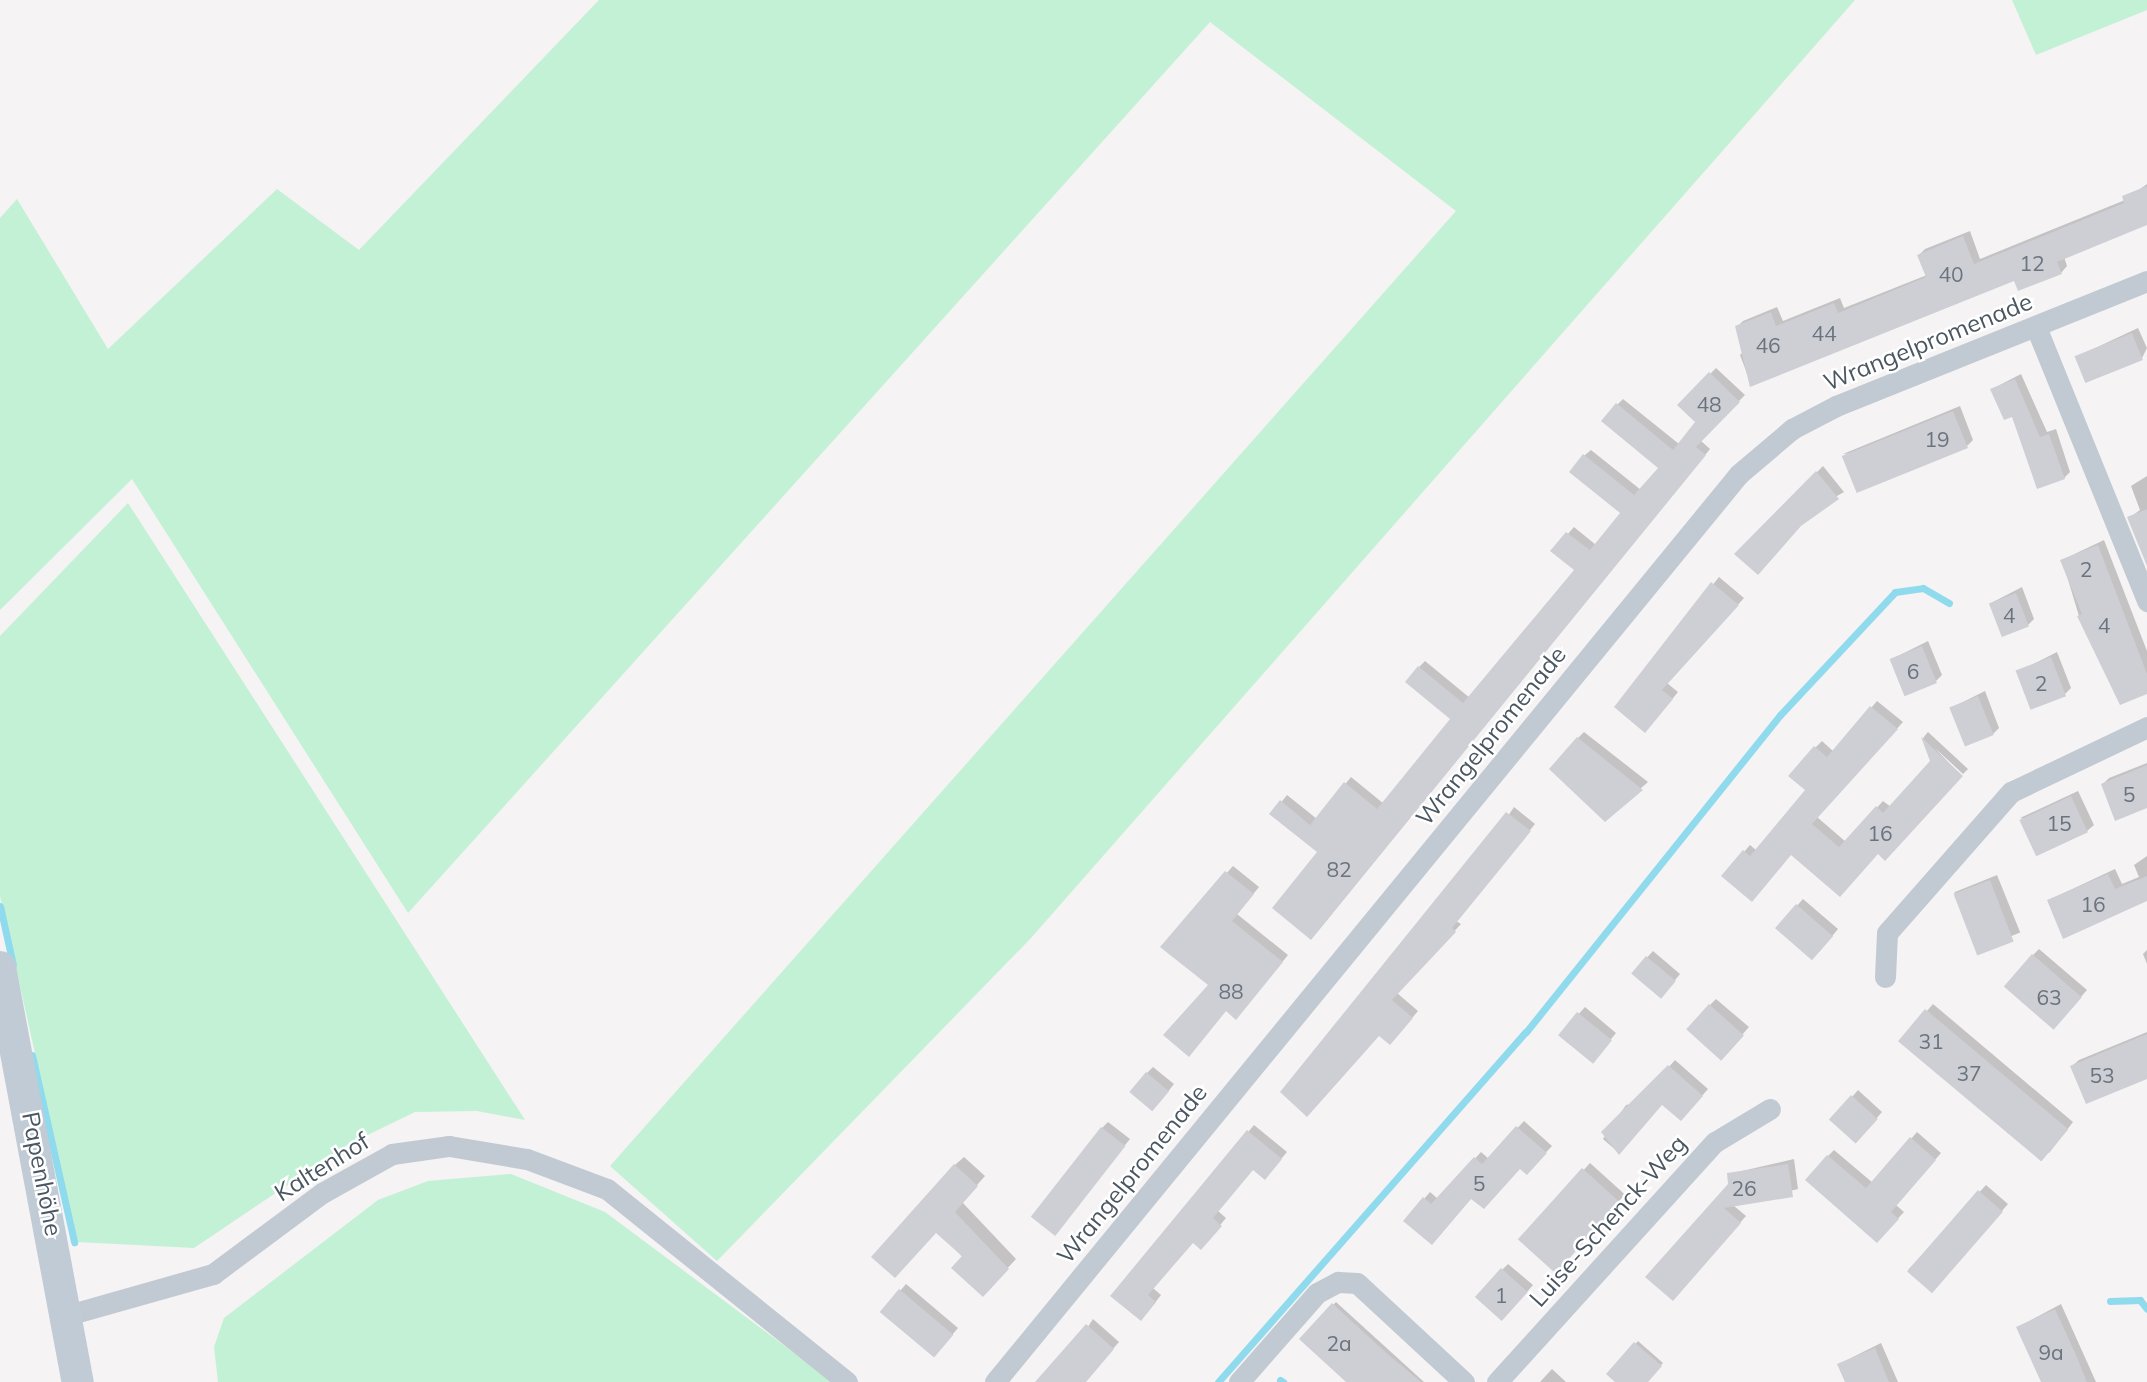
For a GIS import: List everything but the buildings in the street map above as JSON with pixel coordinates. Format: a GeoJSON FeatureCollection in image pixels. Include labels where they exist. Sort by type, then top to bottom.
{"type":"FeatureCollection","features":[{"type":"Feature","properties":{"kind":"main road","name":"Papenhöhe"},"geometry":{"type":"LineString","coordinates":[[0,967],[68,1315],[78,1382]]}},
{"type":"Feature","properties":{"kind":"street","name":"Wrangelpromenade"},"geometry":{"type":"LineString","coordinates":[[995,1382],[1739,474],[1792,429],[1836,406],[2147,281]]}},
{"type":"Feature","properties":{"kind":"street"},"geometry":{"type":"LineString","coordinates":[[2036,327],[2147,601]]}},
{"type":"Feature","properties":{"kind":"street"},"geometry":{"type":"LineString","coordinates":[[1885,977],[1887,933],[2011,792],[2147,727]]}},
{"type":"Feature","properties":{"kind":"street","name":"Luise-Schenck-Weg"},"geometry":{"type":"LineString","coordinates":[[1497,1382],[1715,1142],[1770,1109]]}},
{"type":"Feature","properties":{"kind":"street","name":"Kaltenhof"},"geometry":{"type":"LineString","coordinates":[[68,1315],[213,1274],[322,1193],[393,1154],[449,1146],[527,1159],[607,1189],[847,1382]]}},
{"type":"Feature","properties":{"kind":"street"},"geometry":{"type":"LineString","coordinates":[[1239,1382],[1317,1293],[1338,1282],[1357,1283],[1464,1382]]}},
{"type":"Feature","properties":{"kind":"green space"},"geometry":{"type":"Polygon","coordinates":[[[599,0],[1855,0],[1031,938],[717,1261],[610,1166],[1456,211],[1210,22],[408,913],[132,479],[0,610],[0,218],[17,199],[108,349],[277,189],[359,250],[599,0]]]}},
{"type":"Feature","properties":{"kind":"green space"},"geometry":{"type":"Polygon","coordinates":[[[2012,0],[2147,0],[2147,10],[2036,55],[2012,0]]]}},
{"type":"Feature","properties":{"kind":"green space"},"geometry":{"type":"Polygon","coordinates":[[[128,503],[525,1120],[477,1111],[415,1112],[347,1145],[194,1248],[77,1242],[0,896],[0,636],[128,503]]]}},
{"type":"Feature","properties":{"kind":"green space"},"geometry":{"type":"Polygon","coordinates":[[[511,1174],[605,1212],[833,1382],[218,1382],[214,1347],[224,1318],[378,1200],[428,1181],[511,1174]]]}},
{"type":"Feature","properties":{"kind":"waterway"},"geometry":{"type":"LineString","coordinates":[[1218,1382],[1526,1032],[1780,715],[1895,592],[1923,588],[1949,603]]}},
{"type":"Feature","properties":{"kind":"waterway"},"geometry":{"type":"LineString","coordinates":[[0,906],[13,965]]}},
{"type":"Feature","properties":{"kind":"waterway"},"geometry":{"type":"LineString","coordinates":[[32,1055],[74,1242]]}},
{"type":"Feature","properties":{"kind":"waterway"},"geometry":{"type":"LineString","coordinates":[[2110,1301],[2140,1300],[2147,1309]]}}]}
